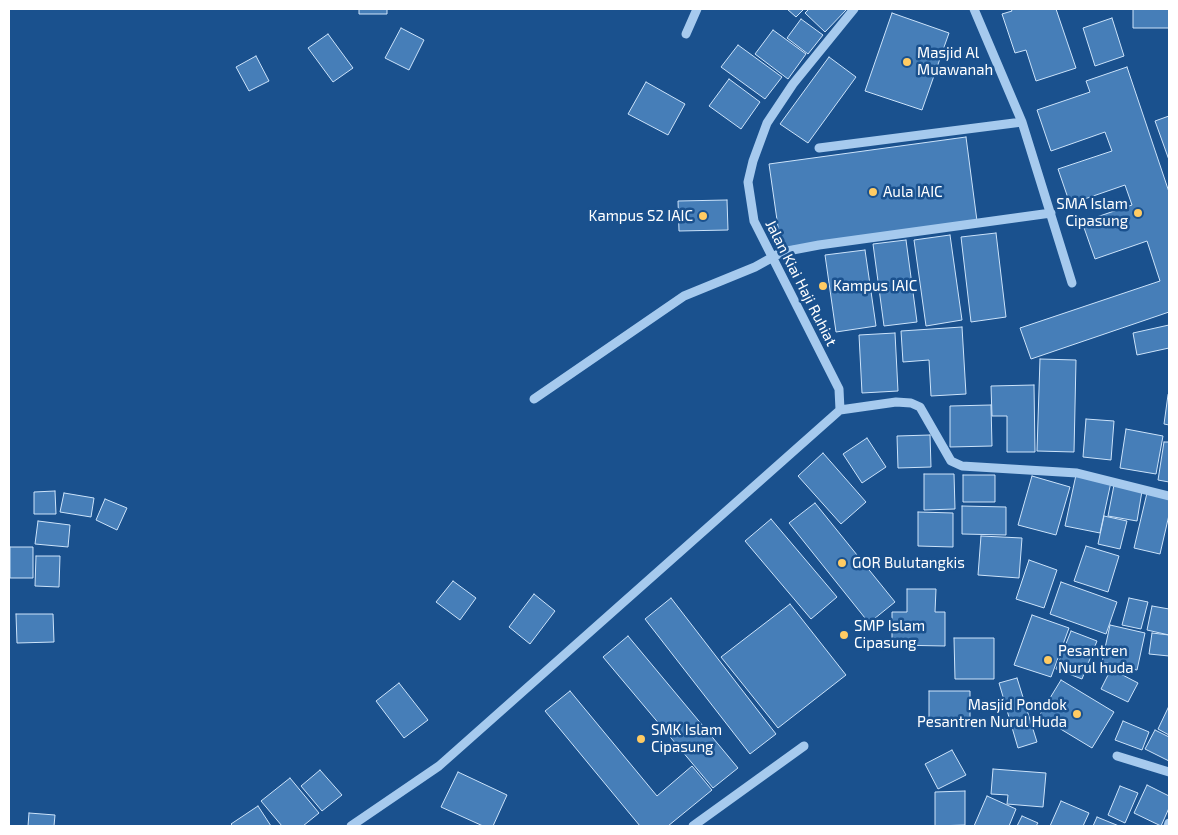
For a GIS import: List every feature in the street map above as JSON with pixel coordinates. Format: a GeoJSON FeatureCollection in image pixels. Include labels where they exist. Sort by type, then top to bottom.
{"type":"FeatureCollection","features":[{"type":"Feature","properties":{"kind":"street"},"geometry":{"type":"LineString","coordinates":[[686,34],[697,9]]}},
{"type":"Feature","properties":{"kind":"street","name":"Jalan Kiai Haji Ruhiat"},"geometry":{"type":"LineString","coordinates":[[840,410],[839,389],[754,221],[748,182],[753,161],[767,123],[793,84],[854,9]]}},
{"type":"Feature","properties":{"kind":"street"},"geometry":{"type":"LineString","coordinates":[[974,9],[1022,122],[1072,283]]}},
{"type":"Feature","properties":{"kind":"street"},"geometry":{"type":"LineString","coordinates":[[819,148],[1022,122]]}},
{"type":"Feature","properties":{"kind":"street"},"geometry":{"type":"LineString","coordinates":[[534,399],[684,296],[756,267],[782,252],[819,245],[1051,213]]}},
{"type":"Feature","properties":{"kind":"street"},"geometry":{"type":"LineString","coordinates":[[351,826],[439,766],[840,410],[896,402],[911,403],[920,407],[951,461],[962,466],[1077,473],[1169,496]]}},
{"type":"Feature","properties":{"kind":"street"},"geometry":{"type":"LineString","coordinates":[[693,826],[804,746]]}},
{"type":"Feature","properties":{"kind":"street"},"geometry":{"type":"LineString","coordinates":[[1117,756],[1169,772]]}},
{"type":"Feature","properties":{"kind":"building"},"geometry":{"type":"Polygon","coordinates":[[[359,9],[387,9],[387,14],[359,14],[359,9]]]}},
{"type":"Feature","properties":{"kind":"building"},"geometry":{"type":"Polygon","coordinates":[[[787,9],[804,9],[796,17],[787,9]]]}},
{"type":"Feature","properties":{"kind":"building"},"geometry":{"type":"Polygon","coordinates":[[[809,9],[846,10],[825,32],[805,13],[809,9]]]}},
{"type":"Feature","properties":{"kind":"building"},"geometry":{"type":"Polygon","coordinates":[[[1011,9],[1056,9],[1076,68],[1036,81],[1026,50],[1015,53],[1002,14],[1012,11],[1011,9]]]}},
{"type":"Feature","properties":{"kind":"building"},"geometry":{"type":"Polygon","coordinates":[[[1133,9],[1169,9],[1169,28],[1133,28],[1133,9]]]}},
{"type":"Feature","properties":{"kind":"building","name":"Masjid Al Muawanah"},"geometry":{"type":"Polygon","coordinates":[[[892,13],[949,33],[922,110],[865,91],[892,13]]]}},
{"type":"Feature","properties":{"kind":"building"},"geometry":{"type":"Polygon","coordinates":[[[1112,18],[1124,56],[1095,66],[1083,28],[1112,18]]]}},
{"type":"Feature","properties":{"kind":"building"},"geometry":{"type":"Polygon","coordinates":[[[801,19],[823,35],[808,54],[787,38],[801,19]]]}},
{"type":"Feature","properties":{"kind":"building"},"geometry":{"type":"Polygon","coordinates":[[[401,28],[424,40],[409,70],[385,58],[401,28]]]}},
{"type":"Feature","properties":{"kind":"building"},"geometry":{"type":"Polygon","coordinates":[[[773,30],[806,54],[788,79],[755,54],[773,30]]]}},
{"type":"Feature","properties":{"kind":"building"},"geometry":{"type":"Polygon","coordinates":[[[328,34],[353,68],[333,82],[308,48],[328,34]]]}},
{"type":"Feature","properties":{"kind":"building"},"geometry":{"type":"Polygon","coordinates":[[[738,45],[782,77],[765,99],[721,67],[738,45]]]}},
{"type":"Feature","properties":{"kind":"building"},"geometry":{"type":"Polygon","coordinates":[[[256,56],[269,81],[249,91],[236,67],[256,56]]]}},
{"type":"Feature","properties":{"kind":"building"},"geometry":{"type":"Polygon","coordinates":[[[829,57],[856,77],[808,143],[780,124],[829,57]]]}},
{"type":"Feature","properties":{"kind":"building","name":"SMA Islam Cipasung"},"geometry":{"type":"Polygon","coordinates":[[[1127,67],[1169,192],[1169,312],[1031,359],[1020,328],[1160,281],[1147,241],[1095,259],[1082,222],[1132,205],[1125,185],[1070,204],[1058,169],[1112,151],[1105,132],[1051,151],[1037,110],[1090,92],[1086,81],[1127,67]]]}},
{"type":"Feature","properties":{"kind":"building"},"geometry":{"type":"Polygon","coordinates":[[[729,79],[760,102],[741,129],[709,106],[729,79]]]}},
{"type":"Feature","properties":{"kind":"building"},"geometry":{"type":"Polygon","coordinates":[[[646,82],[685,104],[668,135],[628,114],[646,82]]]}},
{"type":"Feature","properties":{"kind":"building"},"geometry":{"type":"Polygon","coordinates":[[[1169,116],[1169,160],[1155,121],[1169,116]]]}},
{"type":"Feature","properties":{"kind":"building","name":"Aula IAIC"},"geometry":{"type":"Polygon","coordinates":[[[966,137],[977,221],[781,248],[769,164],[966,137]]]}},
{"type":"Feature","properties":{"kind":"building","name":"Kampus S2 IAIC"},"geometry":{"type":"Polygon","coordinates":[[[727,200],[728,230],[679,231],[678,201],[727,200]]]}},
{"type":"Feature","properties":{"kind":"building"},"geometry":{"type":"Polygon","coordinates":[[[996,233],[1006,317],[971,322],[961,237],[996,233]]]}},
{"type":"Feature","properties":{"kind":"building"},"geometry":{"type":"Polygon","coordinates":[[[950,235],[962,320],[926,326],[914,240],[950,235]]]}},
{"type":"Feature","properties":{"kind":"building"},"geometry":{"type":"Polygon","coordinates":[[[906,240],[917,322],[884,326],[873,244],[906,240]]]}},
{"type":"Feature","properties":{"kind":"building"},"geometry":{"type":"Polygon","coordinates":[[[865,250],[876,326],[836,332],[825,255],[865,250]]]}},
{"type":"Feature","properties":{"kind":"building"},"geometry":{"type":"Polygon","coordinates":[[[1169,325],[1169,348],[1137,355],[1133,333],[1169,325]]]}},
{"type":"Feature","properties":{"kind":"building"},"geometry":{"type":"Polygon","coordinates":[[[962,327],[966,394],[931,396],[929,360],[903,362],[901,331],[962,327]]]}},
{"type":"Feature","properties":{"kind":"building"},"geometry":{"type":"Polygon","coordinates":[[[895,333],[898,391],[862,393],[859,335],[895,333]]]}},
{"type":"Feature","properties":{"kind":"building"},"geometry":{"type":"Polygon","coordinates":[[[1040,359],[1076,360],[1074,452],[1037,451],[1040,359]]]}},
{"type":"Feature","properties":{"kind":"building"},"geometry":{"type":"Polygon","coordinates":[[[1034,385],[1035,452],[1007,452],[1007,416],[992,416],[991,386],[1034,385]]]}},
{"type":"Feature","properties":{"kind":"building"},"geometry":{"type":"Polygon","coordinates":[[[1169,396],[1169,425],[1164,424],[1169,396]]]}},
{"type":"Feature","properties":{"kind":"building"},"geometry":{"type":"Polygon","coordinates":[[[991,405],[992,446],[950,447],[950,406],[991,405]]]}},
{"type":"Feature","properties":{"kind":"building"},"geometry":{"type":"Polygon","coordinates":[[[1086,419],[1114,421],[1111,460],[1083,457],[1086,419]]]}},
{"type":"Feature","properties":{"kind":"building"},"geometry":{"type":"Polygon","coordinates":[[[1126,429],[1163,436],[1156,474],[1120,468],[1126,429]]]}},
{"type":"Feature","properties":{"kind":"building"},"geometry":{"type":"Polygon","coordinates":[[[930,435],[931,467],[898,468],[897,436],[930,435]]]}},
{"type":"Feature","properties":{"kind":"building"},"geometry":{"type":"Polygon","coordinates":[[[867,438],[886,467],[862,483],[843,454],[867,438]]]}},
{"type":"Feature","properties":{"kind":"building"},"geometry":{"type":"Polygon","coordinates":[[[1164,442],[1169,442],[1169,482],[1158,480],[1164,442]]]}},
{"type":"Feature","properties":{"kind":"building"},"geometry":{"type":"Polygon","coordinates":[[[823,453],[866,502],[841,524],[798,476],[823,453]]]}},
{"type":"Feature","properties":{"kind":"building"},"geometry":{"type":"Polygon","coordinates":[[[924,474],[954,474],[955,509],[924,510],[924,474]]]}},
{"type":"Feature","properties":{"kind":"building"},"geometry":{"type":"Polygon","coordinates":[[[963,475],[995,475],[995,502],[963,502],[963,475]]]}},
{"type":"Feature","properties":{"kind":"building"},"geometry":{"type":"Polygon","coordinates":[[[1076,475],[1111,482],[1100,533],[1065,526],[1076,475]]]}},
{"type":"Feature","properties":{"kind":"building"},"geometry":{"type":"Polygon","coordinates":[[[1032,476],[1070,487],[1056,535],[1018,525],[1032,476]]]}},
{"type":"Feature","properties":{"kind":"building"},"geometry":{"type":"Polygon","coordinates":[[[1114,485],[1142,491],[1137,521],[1108,516],[1114,485]]]}},
{"type":"Feature","properties":{"kind":"building"},"geometry":{"type":"Polygon","coordinates":[[[55,491],[56,514],[34,514],[34,492],[55,491]]]}},
{"type":"Feature","properties":{"kind":"building"},"geometry":{"type":"Polygon","coordinates":[[[64,493],[94,498],[91,517],[60,512],[64,493]]]}},
{"type":"Feature","properties":{"kind":"building"},"geometry":{"type":"Polygon","coordinates":[[[1147,493],[1169,499],[1169,515],[1160,554],[1134,548],[1147,493]]]}},
{"type":"Feature","properties":{"kind":"building"},"geometry":{"type":"Polygon","coordinates":[[[105,499],[127,508],[117,530],[96,520],[105,499]]]}},
{"type":"Feature","properties":{"kind":"building","name":"GOR Bulutangkis"},"geometry":{"type":"Polygon","coordinates":[[[815,503],[895,602],[869,623],[789,523],[815,503]]]}},
{"type":"Feature","properties":{"kind":"building"},"geometry":{"type":"Polygon","coordinates":[[[962,506],[1006,507],[1006,535],[962,534],[962,506]]]}},
{"type":"Feature","properties":{"kind":"building"},"geometry":{"type":"Polygon","coordinates":[[[918,512],[953,513],[953,547],[918,546],[918,512]]]}},
{"type":"Feature","properties":{"kind":"building"},"geometry":{"type":"Polygon","coordinates":[[[1104,516],[1127,521],[1120,549],[1098,544],[1104,516]]]}},
{"type":"Feature","properties":{"kind":"building"},"geometry":{"type":"Polygon","coordinates":[[[771,519],[837,597],[811,619],[745,541],[771,519]]]}},
{"type":"Feature","properties":{"kind":"building"},"geometry":{"type":"Polygon","coordinates":[[[38,521],[70,525],[68,547],[35,544],[38,521]]]}},
{"type":"Feature","properties":{"kind":"building"},"geometry":{"type":"Polygon","coordinates":[[[981,536],[1022,538],[1019,578],[978,575],[981,536]]]}},
{"type":"Feature","properties":{"kind":"building"},"geometry":{"type":"Polygon","coordinates":[[[1086,546],[1119,556],[1108,592],[1074,581],[1086,546]]]}},
{"type":"Feature","properties":{"kind":"building"},"geometry":{"type":"Polygon","coordinates":[[[10,547],[33,547],[33,578],[10,578],[10,547]]]}},
{"type":"Feature","properties":{"kind":"building"},"geometry":{"type":"Polygon","coordinates":[[[36,556],[60,556],[59,587],[35,586],[36,556]]]}},
{"type":"Feature","properties":{"kind":"building"},"geometry":{"type":"Polygon","coordinates":[[[1029,560],[1057,570],[1044,608],[1016,599],[1029,560]]]}},
{"type":"Feature","properties":{"kind":"building"},"geometry":{"type":"Polygon","coordinates":[[[453,581],[476,598],[460,620],[436,602],[453,581]]]}},
{"type":"Feature","properties":{"kind":"building"},"geometry":{"type":"Polygon","coordinates":[[[1061,582],[1117,602],[1106,634],[1050,614],[1061,582]]]}},
{"type":"Feature","properties":{"kind":"building"},"geometry":{"type":"Polygon","coordinates":[[[907,589],[936,589],[935,612],[945,612],[945,646],[892,645],[892,612],[907,612],[907,589]]]}},
{"type":"Feature","properties":{"kind":"building"},"geometry":{"type":"Polygon","coordinates":[[[534,594],[555,611],[530,644],[509,627],[534,594]]]}},
{"type":"Feature","properties":{"kind":"building"},"geometry":{"type":"Polygon","coordinates":[[[671,598],[776,734],[750,754],[645,619],[671,598]]]}},
{"type":"Feature","properties":{"kind":"building"},"geometry":{"type":"Polygon","coordinates":[[[1129,598],[1148,602],[1141,629],[1122,625],[1129,598]]]}},
{"type":"Feature","properties":{"kind":"building"},"geometry":{"type":"Polygon","coordinates":[[[790,604],[846,675],[778,728],[721,657],[790,604]]]}},
{"type":"Feature","properties":{"kind":"building"},"geometry":{"type":"Polygon","coordinates":[[[1152,606],[1169,609],[1169,635],[1147,630],[1152,606]]]}},
{"type":"Feature","properties":{"kind":"building"},"geometry":{"type":"Polygon","coordinates":[[[16,614],[53,614],[54,642],[17,643],[16,614]]]}},
{"type":"Feature","properties":{"kind":"building"},"geometry":{"type":"Polygon","coordinates":[[[1032,615],[1069,628],[1051,677],[1014,665],[1032,615]]]}},
{"type":"Feature","properties":{"kind":"building"},"geometry":{"type":"Polygon","coordinates":[[[1110,625],[1145,633],[1137,670],[1102,662],[1110,625]]]}},
{"type":"Feature","properties":{"kind":"building"},"geometry":{"type":"Polygon","coordinates":[[[1071,631],[1097,641],[1082,679],[1056,669],[1071,631]]]}},
{"type":"Feature","properties":{"kind":"building"},"geometry":{"type":"Polygon","coordinates":[[[1152,633],[1169,635],[1169,656],[1149,654],[1152,633]]]}},
{"type":"Feature","properties":{"kind":"building"},"geometry":{"type":"Polygon","coordinates":[[[628,636],[738,768],[713,788],[603,657],[628,636]]]}},
{"type":"Feature","properties":{"kind":"building"},"geometry":{"type":"Polygon","coordinates":[[[954,638],[994,638],[994,679],[955,679],[954,638]]]}},
{"type":"Feature","properties":{"kind":"building"},"geometry":{"type":"Polygon","coordinates":[[[1111,669],[1138,683],[1128,702],[1101,689],[1111,669]]]}},
{"type":"Feature","properties":{"kind":"building"},"geometry":{"type":"Polygon","coordinates":[[[1017,678],[1037,742],[1018,748],[999,683],[1017,678]]]}},
{"type":"Feature","properties":{"kind":"building","name":"Masjid Pondok Pesantren Nurul Huda"},"geometry":{"type":"Polygon","coordinates":[[[1061,680],[1114,712],[1092,748],[1039,716],[1061,680]]]}},
{"type":"Feature","properties":{"kind":"building"},"geometry":{"type":"Polygon","coordinates":[[[399,683],[428,720],[404,738],[376,701],[399,683]]]}},
{"type":"Feature","properties":{"kind":"building"},"geometry":{"type":"Polygon","coordinates":[[[570,691],[657,796],[692,766],[712,790],[668,826],[640,826],[545,711],[570,691]]]}},
{"type":"Feature","properties":{"kind":"building"},"geometry":{"type":"Polygon","coordinates":[[[929,691],[970,691],[970,719],[929,719],[929,691]]]}},
{"type":"Feature","properties":{"kind":"building"},"geometry":{"type":"Polygon","coordinates":[[[1169,706],[1169,735],[1158,729],[1169,706]]]}},
{"type":"Feature","properties":{"kind":"building"},"geometry":{"type":"Polygon","coordinates":[[[1123,721],[1149,732],[1142,750],[1115,740],[1123,721]]]}},
{"type":"Feature","properties":{"kind":"building"},"geometry":{"type":"Polygon","coordinates":[[[1155,730],[1169,737],[1169,761],[1145,749],[1155,730]]]}},
{"type":"Feature","properties":{"kind":"building"},"geometry":{"type":"Polygon","coordinates":[[[952,750],[966,775],[938,789],[925,764],[952,750]]]}},
{"type":"Feature","properties":{"kind":"building"},"geometry":{"type":"Polygon","coordinates":[[[993,769],[1046,773],[1043,807],[1007,804],[1008,795],[991,794],[993,769]]]}},
{"type":"Feature","properties":{"kind":"building"},"geometry":{"type":"Polygon","coordinates":[[[320,770],[342,795],[322,811],[301,786],[320,770]]]}},
{"type":"Feature","properties":{"kind":"building"},"geometry":{"type":"Polygon","coordinates":[[[458,772],[507,795],[493,826],[483,826],[441,807],[458,772]]]}},
{"type":"Feature","properties":{"kind":"building"},"geometry":{"type":"Polygon","coordinates":[[[290,778],[319,813],[303,826],[282,826],[261,801],[290,778]]]}},
{"type":"Feature","properties":{"kind":"building"},"geometry":{"type":"Polygon","coordinates":[[[1147,785],[1169,796],[1169,808],[1161,826],[1134,813],[1147,785]]]}},
{"type":"Feature","properties":{"kind":"building"},"geometry":{"type":"Polygon","coordinates":[[[1120,786],[1138,793],[1125,823],[1108,815],[1120,786]]]}},
{"type":"Feature","properties":{"kind":"building"},"geometry":{"type":"Polygon","coordinates":[[[965,791],[965,825],[935,826],[935,792],[965,791]]]}},
{"type":"Feature","properties":{"kind":"building"},"geometry":{"type":"Polygon","coordinates":[[[987,796],[1016,809],[1009,826],[974,826],[987,796]]]}},
{"type":"Feature","properties":{"kind":"building"},"geometry":{"type":"Polygon","coordinates":[[[1061,801],[1089,813],[1083,826],[1050,826],[1061,801]]]}},
{"type":"Feature","properties":{"kind":"building"},"geometry":{"type":"Polygon","coordinates":[[[258,806],[271,826],[233,826],[231,824],[258,806]]]}},
{"type":"Feature","properties":{"kind":"building"},"geometry":{"type":"Polygon","coordinates":[[[29,813],[55,815],[54,826],[28,826],[29,813]]]}},
{"type":"Feature","properties":{"kind":"building"},"geometry":{"type":"Polygon","coordinates":[[[1022,816],[1038,823],[1036,826],[1017,826],[1022,816]]]}},
{"type":"Feature","properties":{"kind":"building"},"geometry":{"type":"Polygon","coordinates":[[[1097,817],[1119,826],[1093,826],[1097,817]]]}},
{"type":"Feature","properties":{"kind":"place","name":"Masjid Al Muawanah"},"geometry":{"type":"Point","coordinates":[907,62]}},
{"type":"Feature","properties":{"kind":"place","name":"Aula IAIC"},"geometry":{"type":"Point","coordinates":[873,192]}},
{"type":"Feature","properties":{"kind":"place","name":"SMA Islam Cipasung"},"geometry":{"type":"Point","coordinates":[1138,213]}},
{"type":"Feature","properties":{"kind":"place","name":"Kampus S2 IAIC"},"geometry":{"type":"Point","coordinates":[703,216]}},
{"type":"Feature","properties":{"kind":"place","name":"Kampus IAIC"},"geometry":{"type":"Point","coordinates":[823,286]}},
{"type":"Feature","properties":{"kind":"place","name":"GOR Bulutangkis"},"geometry":{"type":"Point","coordinates":[842,563]}},
{"type":"Feature","properties":{"kind":"place","name":"SMP Islam Cipasung"},"geometry":{"type":"Point","coordinates":[844,635]}},
{"type":"Feature","properties":{"kind":"place","name":"Pesantren Nurul huda"},"geometry":{"type":"Point","coordinates":[1048,660]}},
{"type":"Feature","properties":{"kind":"place","name":"Masjid Pondok Pesantren Nurul Huda"},"geometry":{"type":"Point","coordinates":[1077,714]}},
{"type":"Feature","properties":{"kind":"place","name":"SMK Islam Cipasung"},"geometry":{"type":"Point","coordinates":[641,739]}}]}
